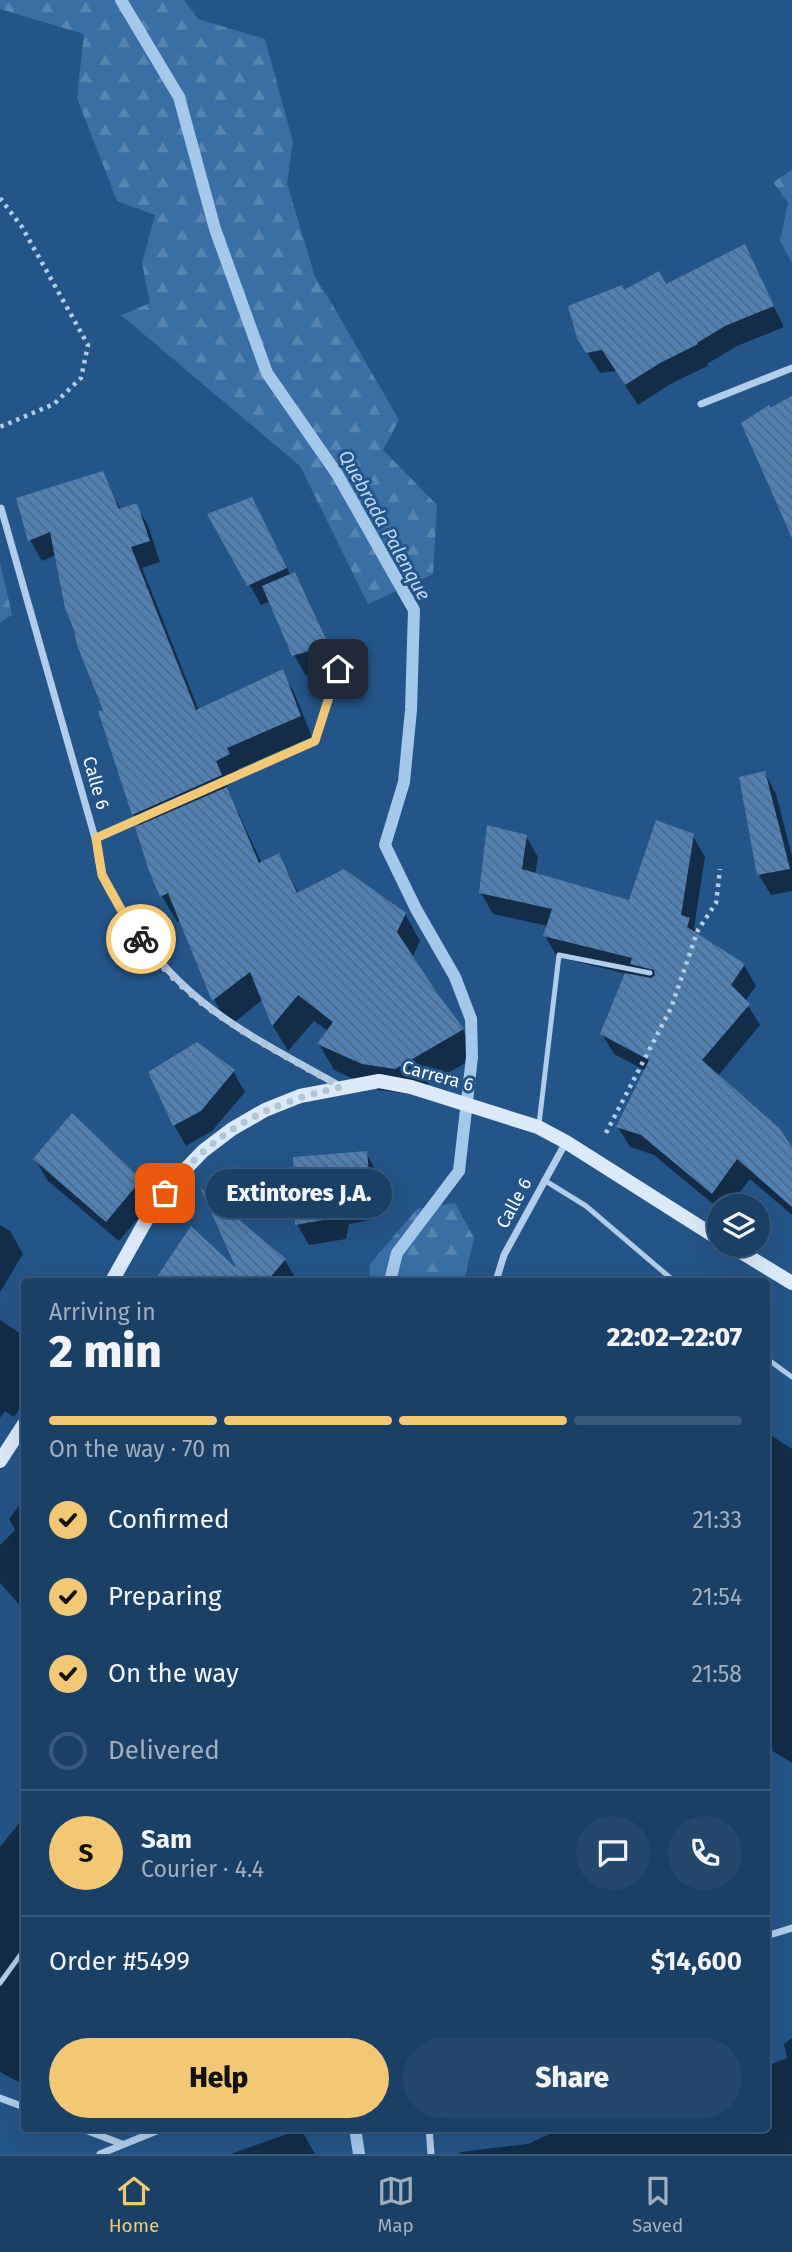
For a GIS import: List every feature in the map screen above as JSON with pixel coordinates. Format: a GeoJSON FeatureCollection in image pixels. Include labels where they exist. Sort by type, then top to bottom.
{"type":"FeatureCollection","features":[{"type":"Feature","properties":{"kind":"main road","name":"Carrera 6"},"geometry":{"type":"LineString","coordinates":[[115,1278],[153,1208],[203,1151],[232,1129],[265,1110],[300,1096],[379,1081],[411,1087],[531,1124],[593,1158],[707,1231]]}},
{"type":"Feature","properties":{"kind":"main road"},"geometry":{"type":"LineString","coordinates":[[749,1257],[792,1283]]}},
{"type":"Feature","properties":{"kind":"main road"},"geometry":{"type":"LineString","coordinates":[[0,1461],[21,1429]]}},
{"type":"Feature","properties":{"kind":"street"},"geometry":{"type":"LineString","coordinates":[[701,404],[792,368]]}},
{"type":"Feature","properties":{"kind":"street","name":"Calle 6"},"geometry":{"type":"LineString","coordinates":[[1,508],[96,838],[102,875],[123,913],[147,948],[208,1009],[340,1087]]}},
{"type":"Feature","properties":{"kind":"street"},"geometry":{"type":"LineString","coordinates":[[96,838],[315,741],[346,645]]}},
{"type":"Feature","properties":{"kind":"street","name":"Calle 6"},"geometry":{"type":"LineString","coordinates":[[497,1278],[504,1255],[566,1142]]}},
{"type":"Feature","properties":{"kind":"street"},"geometry":{"type":"LineString","coordinates":[[770,1935],[792,1928]]}},
{"type":"Feature","properties":{"kind":"street"},"geometry":{"type":"LineString","coordinates":[[0,2098],[21,2106]]}},
{"type":"Feature","properties":{"kind":"street"},"geometry":{"type":"LineString","coordinates":[[90,2132],[122,2144]]}},
{"type":"Feature","properties":{"kind":"street"},"geometry":{"type":"LineString","coordinates":[[100,2154],[154,2132]]}},
{"type":"Feature","properties":{"kind":"street"},"geometry":{"type":"LineString","coordinates":[[429,2132],[431,2154]]}},
{"type":"Feature","properties":{"kind":"lane"},"geometry":{"type":"LineString","coordinates":[[531,1124],[559,955],[650,973]]}},
{"type":"Feature","properties":{"kind":"lane"},"geometry":{"type":"LineString","coordinates":[[544,1180],[586,1206],[670,1278]]}},
{"type":"Feature","properties":{"kind":"lane"},"geometry":{"type":"LineString","coordinates":[[770,1361],[792,1377]]}},
{"type":"Feature","properties":{"kind":"lane"},"geometry":{"type":"LineString","coordinates":[[0,1983],[21,1954]]}},
{"type":"Feature","properties":{"kind":"path"},"geometry":{"type":"LineString","coordinates":[[0,198],[22,227],[88,345],[81,378],[54,404],[0,427]]}},
{"type":"Feature","properties":{"kind":"path"},"geometry":{"type":"LineString","coordinates":[[593,1158],[671,1008],[698,930],[716,903],[720,869]]}},
{"type":"Feature","properties":{"kind":"green space"},"geometry":{"type":"Polygon","coordinates":[[[0,0],[184,0],[198,19],[265,39],[293,142],[287,183],[315,277],[399,420],[383,450],[437,505],[433,574],[368,604],[300,466],[121,315],[150,303],[142,263],[155,215],[117,201],[77,98],[84,34],[0,9],[0,0]]]}},
{"type":"Feature","properties":{"kind":"green space"},"geometry":{"type":"Polygon","coordinates":[[[792,170],[792,263],[780,241],[788,203],[773,182],[792,170]]]}},
{"type":"Feature","properties":{"kind":"green space"},"geometry":{"type":"Polygon","coordinates":[[[0,562],[12,615],[0,622],[0,562]]]}},
{"type":"Feature","properties":{"kind":"green space"},"geometry":{"type":"Polygon","coordinates":[[[455,1203],[474,1238],[465,1278],[369,1278],[370,1264],[417,1209],[455,1203]]]}},
{"type":"Feature","properties":{"kind":"building"},"geometry":{"type":"Polygon","coordinates":[[[745,244],[774,306],[725,326],[625,385],[602,350],[586,353],[577,338],[568,306],[622,285],[624,290],[659,271],[666,284],[745,244]]]}},
{"type":"Feature","properties":{"kind":"building"},"geometry":{"type":"Polygon","coordinates":[[[792,396],[792,538],[741,423],[769,405],[770,408],[792,396]]]}},
{"type":"Feature","properties":{"kind":"building"},"geometry":{"type":"Polygon","coordinates":[[[103,471],[119,509],[137,503],[150,541],[131,547],[196,710],[283,669],[301,716],[227,748],[230,754],[216,761],[222,775],[132,815],[98,711],[103,710],[65,608],[50,532],[28,541],[16,498],[103,471]]]}},
{"type":"Feature","properties":{"kind":"building"},"geometry":{"type":"Polygon","coordinates":[[[252,497],[287,568],[247,586],[207,514],[252,497]]]}},
{"type":"Feature","properties":{"kind":"building"},"geometry":{"type":"Polygon","coordinates":[[[295,572],[329,645],[292,656],[262,586],[295,572]]]}},
{"type":"Feature","properties":{"kind":"building"},"geometry":{"type":"Polygon","coordinates":[[[765,771],[790,869],[757,875],[739,777],[765,771]]]}},
{"type":"Feature","properties":{"kind":"building"},"geometry":{"type":"Polygon","coordinates":[[[227,787],[259,863],[279,853],[297,893],[344,869],[406,913],[397,932],[464,1029],[395,1069],[362,1064],[317,1044],[333,1022],[298,995],[272,1026],[250,972],[212,1001],[168,893],[160,897],[135,827],[227,787]]]}},
{"type":"Feature","properties":{"kind":"building"},"geometry":{"type":"Polygon","coordinates":[[[656,820],[694,834],[681,915],[690,918],[687,927],[745,964],[731,985],[750,1004],[702,1060],[780,1129],[792,1147],[792,1207],[737,1159],[712,1194],[641,1135],[616,1127],[649,1060],[600,1034],[625,973],[651,978],[655,975],[654,970],[630,964],[632,958],[543,936],[552,909],[479,893],[487,825],[527,835],[522,869],[629,900],[656,820]]]}},
{"type":"Feature","properties":{"kind":"building"},"geometry":{"type":"Polygon","coordinates":[[[197,1042],[235,1070],[201,1111],[173,1126],[148,1072],[197,1042]]]}},
{"type":"Feature","properties":{"kind":"building"},"geometry":{"type":"Polygon","coordinates":[[[72,1113],[136,1174],[136,1186],[106,1222],[33,1159],[72,1113]]]}},
{"type":"Feature","properties":{"kind":"building"},"geometry":{"type":"Polygon","coordinates":[[[367,1151],[371,1197],[338,1204],[335,1218],[295,1225],[293,1157],[367,1151]]]}},
{"type":"Feature","properties":{"kind":"building"},"geometry":{"type":"Polygon","coordinates":[[[200,1187],[286,1259],[270,1278],[156,1278],[191,1226],[236,1268],[200,1187]]]}},
{"type":"Feature","properties":{"kind":"waterway","name":"Quebrada Palenque"},"geometry":{"type":"LineString","coordinates":[[121,0],[179,97],[215,229],[267,373],[337,474],[414,610],[411,710],[404,782],[385,845],[416,909],[455,977],[471,1019],[472,1057],[459,1171],[397,1253],[391,1278]]}},
{"type":"Feature","properties":{"kind":"waterway","name":"Quebrada Palenque"},"geometry":{"type":"LineString","coordinates":[[356,2132],[359,2154]]}},
{"type":"Feature","properties":{"kind":"way so far"},"geometry":{"type":"LineString","coordinates":[[141,939],[176,979],[208,1009],[340,1087],[300,1096],[265,1110],[232,1129],[203,1151],[165,1193]]}},
{"type":"Feature","properties":{"kind":"place","name":"Extintores J.A."},"geometry":{"type":"Point","coordinates":[165,1193]}},
{"type":"Feature","properties":{"kind":"route"},"geometry":{"type":"LineString","coordinates":[[141,939],[102,875],[96,838],[315,741],[338,669]]}}]}
